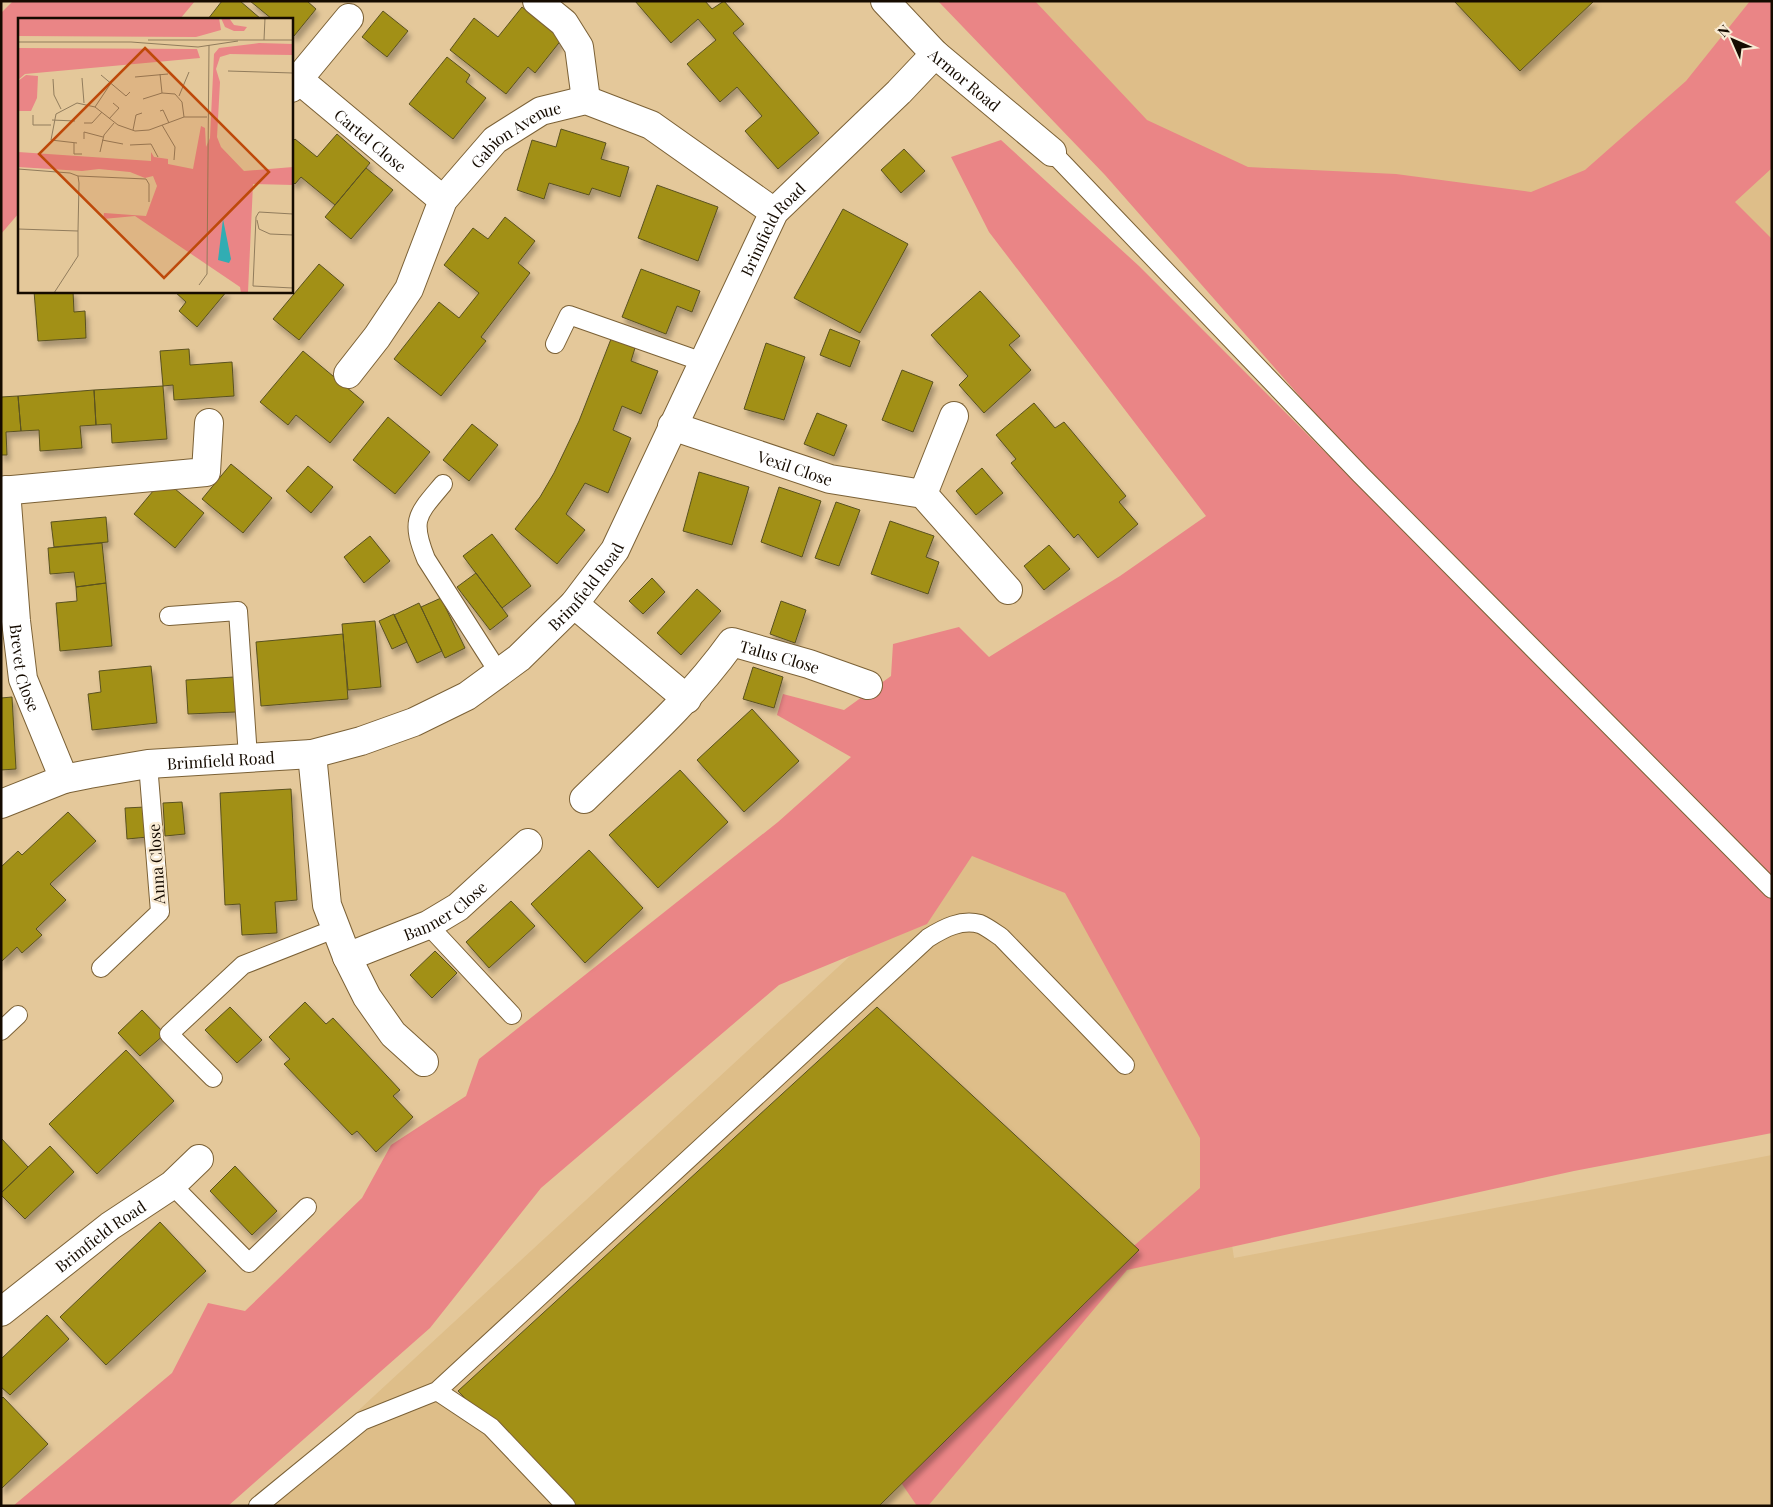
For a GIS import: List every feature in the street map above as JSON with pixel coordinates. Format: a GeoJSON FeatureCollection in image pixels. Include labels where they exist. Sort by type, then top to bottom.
{"type":"FeatureCollection","features":[{"type":"Feature","properties":{"kind":"street"},"geometry":{"type":"LineString","coordinates":[[537,1],[564,23],[579,47],[586,100]]}},
{"type":"Feature","properties":{"kind":"street","name":"Armor Road"},"geometry":{"type":"LineString","coordinates":[[885,1],[935,54],[1052,152]]}},
{"type":"Feature","properties":{"kind":"street","name":"Cartel Close"},"geometry":{"type":"LineString","coordinates":[[349,18],[295,84],[443,200]]}},
{"type":"Feature","properties":{"kind":"street","name":"Brimfield Road"},"geometry":{"type":"LineString","coordinates":[[1,804],[64,779],[148,764],[312,754],[361,741],[414,722],[468,696],[519,658],[574,604],[615,550],[774,212],[899,92],[935,54]]}},
{"type":"Feature","properties":{"kind":"street","name":"Gabion Avenue"},"geometry":{"type":"LineString","coordinates":[[348,374],[377,337],[409,289],[443,200],[495,140],[541,111],[586,100],[651,125],[774,212]]}},
{"type":"Feature","properties":{"kind":"street"},"geometry":{"type":"LineString","coordinates":[[954,416],[922,494],[1008,590]]}},
{"type":"Feature","properties":{"kind":"street","name":"Brevet Close"},"geometry":{"type":"LineString","coordinates":[[64,779],[23,679],[4,490],[206,472],[208,423]]}},
{"type":"Feature","properties":{"kind":"street","name":"Vexil Close"},"geometry":{"type":"LineString","coordinates":[[672,426],[830,478],[922,494]]}},
{"type":"Feature","properties":{"kind":"street"},"geometry":{"type":"LineString","coordinates":[[574,604],[688,698]]}},
{"type":"Feature","properties":{"kind":"street","name":"Talus Close"},"geometry":{"type":"LineString","coordinates":[[584,799],[688,698],[732,642],[809,664],[868,685]]}},
{"type":"Feature","properties":{"kind":"street"},"geometry":{"type":"LineString","coordinates":[[312,754],[327,905],[347,957],[367,997],[393,1034],[424,1062]]}},
{"type":"Feature","properties":{"kind":"street","name":"Banner Close"},"geometry":{"type":"LineString","coordinates":[[347,957],[428,925],[458,907],[528,843]]}},
{"type":"Feature","properties":{"kind":"street","name":"Brimfield Road"},"geometry":{"type":"LineString","coordinates":[[1,1312],[110,1226],[172,1185],[199,1159]]}},
{"type":"Feature","properties":{"kind":"lane"},"geometry":{"type":"LineString","coordinates":[[1052,152],[1360,474],[1772,890]]}},
{"type":"Feature","properties":{"kind":"lane"},"geometry":{"type":"LineString","coordinates":[[555,344],[569,315],[703,362]]}},
{"type":"Feature","properties":{"kind":"lane"},"geometry":{"type":"LineString","coordinates":[[443,484],[426,504],[417,520],[418,539],[426,559],[499,673]]}},
{"type":"Feature","properties":{"kind":"lane"},"geometry":{"type":"LineString","coordinates":[[168,616],[238,611],[248,758]]}},
{"type":"Feature","properties":{"kind":"lane","name":"Anna Close"},"geometry":{"type":"LineString","coordinates":[[102,968],[160,912],[148,764]]}},
{"type":"Feature","properties":{"kind":"lane"},"geometry":{"type":"LineString","coordinates":[[258,1506],[362,1421],[437,1391],[928,938],[946,926],[967,922],[982,925],[1001,937],[1125,1065]]}},
{"type":"Feature","properties":{"kind":"lane"},"geometry":{"type":"LineString","coordinates":[[428,925],[512,1015]]}},
{"type":"Feature","properties":{"kind":"lane"},"geometry":{"type":"LineString","coordinates":[[213,1078],[169,1034],[243,965],[336,928]]}},
{"type":"Feature","properties":{"kind":"lane"},"geometry":{"type":"LineString","coordinates":[[1,1031],[18,1014]]}},
{"type":"Feature","properties":{"kind":"lane"},"geometry":{"type":"LineString","coordinates":[[172,1185],[249,1264],[307,1207]]}},
{"type":"Feature","properties":{"kind":"lane"},"geometry":{"type":"LineString","coordinates":[[437,1391],[491,1427],[566,1506]]}},
{"type":"Feature","properties":{"kind":"shaded area"},"geometry":{"type":"Polygon","coordinates":[[[13,1],[195,1],[181,18],[18,18],[18,214],[1,234],[1,13],[13,1]]]}},
{"type":"Feature","properties":{"kind":"shaded area"},"geometry":{"type":"Polygon","coordinates":[[[938,1],[1035,1],[1147,120],[1248,167],[1396,174],[1531,192],[1585,170],[1686,81],[1750,1],[1772,1],[1772,168],[1735,202],[1772,239],[1772,1133],[1574,1171],[1127,1270],[928,1506],[917,1506],[887,1462],[1200,1188],[1200,1138],[1065,893],[972,856],[927,924],[779,985],[541,1188],[430,1328],[228,1506],[13,1506],[172,1373],[208,1303],[245,1311],[362,1198],[391,1145],[466,1096],[479,1059],[778,822],[851,757],[777,715],[783,694],[844,710],[891,676],[893,644],[959,627],[989,657],[1120,576],[1206,516],[989,232],[951,157],[1001,140],[1139,266],[1329,456],[1339,441],[1105,175],[938,1]]]}},
{"type":"Feature","properties":{"kind":"shaded area"},"geometry":{"type":"Polygon","coordinates":[[[974,1],[1772,1],[1772,445],[1416,409],[974,1]]]}},
{"type":"Feature","properties":{"kind":"shaded area"},"geometry":{"type":"Polygon","coordinates":[[[982,834],[1065,867],[1214,1126],[1234,1258],[1772,1155],[1772,1506],[255,1506],[982,834]]]}},
{"type":"Feature","properties":{"kind":"building"},"geometry":{"type":"Polygon","coordinates":[[[222,1],[240,1],[260,18],[209,18],[222,1]]]}},
{"type":"Feature","properties":{"kind":"building"},"geometry":{"type":"Polygon","coordinates":[[[250,1],[307,1],[316,9],[294,36],[292,35],[292,18],[271,18],[250,1]]]}},
{"type":"Feature","properties":{"kind":"building"},"geometry":{"type":"Polygon","coordinates":[[[635,1],[705,1],[712,9],[724,1],[744,24],[733,33],[819,133],[778,169],[745,131],[762,116],[737,87],[720,102],[687,64],[716,40],[698,19],[671,43],[635,1]]]}},
{"type":"Feature","properties":{"kind":"building"},"geometry":{"type":"Polygon","coordinates":[[[1454,1],[1594,1],[1520,71],[1454,1]]]}},
{"type":"Feature","properties":{"kind":"building"},"geometry":{"type":"Polygon","coordinates":[[[522,7],[562,39],[535,73],[528,67],[506,94],[450,50],[474,18],[498,37],[522,7]]]}},
{"type":"Feature","properties":{"kind":"building"},"geometry":{"type":"Polygon","coordinates":[[[383,11],[408,31],[387,57],[362,37],[383,11]]]}},
{"type":"Feature","properties":{"kind":"building"},"geometry":{"type":"Polygon","coordinates":[[[447,57],[470,75],[466,82],[486,98],[453,139],[409,104],[447,57]]]}},
{"type":"Feature","properties":{"kind":"building"},"geometry":{"type":"Polygon","coordinates":[[[561,129],[606,143],[601,159],[629,167],[620,197],[592,188],[589,195],[549,183],[544,199],[517,190],[532,140],[556,147],[561,129]]]}},
{"type":"Feature","properties":{"kind":"building"},"geometry":{"type":"Polygon","coordinates":[[[337,134],[370,163],[335,205],[301,177],[295,184],[292,181],[292,142],[295,139],[317,157],[337,134]]]}},
{"type":"Feature","properties":{"kind":"building"},"geometry":{"type":"Polygon","coordinates":[[[904,149],[925,171],[901,193],[881,170],[904,149]]]}},
{"type":"Feature","properties":{"kind":"building"},"geometry":{"type":"Polygon","coordinates":[[[366,168],[393,190],[351,239],[325,217],[366,168]]]}},
{"type":"Feature","properties":{"kind":"building"},"geometry":{"type":"Polygon","coordinates":[[[657,185],[718,207],[698,261],[638,238],[657,185]]]}},
{"type":"Feature","properties":{"kind":"building"},"geometry":{"type":"Polygon","coordinates":[[[843,209],[908,244],[860,333],[794,298],[843,209]]]}},
{"type":"Feature","properties":{"kind":"building"},"geometry":{"type":"Polygon","coordinates":[[[505,217],[535,241],[518,263],[530,273],[481,337],[486,341],[441,396],[394,359],[439,302],[459,318],[479,293],[444,265],[473,228],[488,239],[505,217]]]}},
{"type":"Feature","properties":{"kind":"building"},"geometry":{"type":"Polygon","coordinates":[[[319,264],[344,285],[299,340],[273,319],[319,264]]]}},
{"type":"Feature","properties":{"kind":"building"},"geometry":{"type":"Polygon","coordinates":[[[641,269],[700,291],[692,312],[677,306],[666,334],[622,317],[641,269]]]}},
{"type":"Feature","properties":{"kind":"building"},"geometry":{"type":"Polygon","coordinates":[[[980,291],[1020,336],[1009,345],[1031,370],[984,413],[959,385],[968,376],[931,335],[980,291]]]}},
{"type":"Feature","properties":{"kind":"building"},"geometry":{"type":"Polygon","coordinates":[[[34,292],[73,292],[74,312],[85,311],[86,338],[38,341],[34,292]]]}},
{"type":"Feature","properties":{"kind":"building"},"geometry":{"type":"Polygon","coordinates":[[[175,292],[226,292],[197,327],[179,311],[186,302],[175,292]]]}},
{"type":"Feature","properties":{"kind":"building"},"geometry":{"type":"Polygon","coordinates":[[[830,329],[860,341],[850,367],[820,355],[830,329]]]}},
{"type":"Feature","properties":{"kind":"building"},"geometry":{"type":"Polygon","coordinates":[[[611,339],[635,348],[631,361],[658,371],[641,414],[622,406],[613,430],[631,438],[608,493],[585,483],[566,514],[585,530],[557,564],[515,529],[540,497],[554,473],[579,421],[611,339]]]}},
{"type":"Feature","properties":{"kind":"building"},"geometry":{"type":"Polygon","coordinates":[[[766,343],[805,357],[784,420],[744,409],[766,343]]]}},
{"type":"Feature","properties":{"kind":"building"},"geometry":{"type":"Polygon","coordinates":[[[189,349],[190,365],[232,362],[234,396],[174,400],[173,385],[163,386],[160,351],[189,349]]]}},
{"type":"Feature","properties":{"kind":"building"},"geometry":{"type":"Polygon","coordinates":[[[303,351],[364,402],[330,443],[296,415],[288,425],[260,402],[303,351]]]}},
{"type":"Feature","properties":{"kind":"building"},"geometry":{"type":"Polygon","coordinates":[[[902,370],[933,382],[913,432],[882,420],[902,370]]]}},
{"type":"Feature","properties":{"kind":"building"},"geometry":{"type":"Polygon","coordinates":[[[163,386],[167,439],[112,443],[111,424],[96,425],[94,390],[163,386]]]}},
{"type":"Feature","properties":{"kind":"building"},"geometry":{"type":"Polygon","coordinates":[[[94,390],[96,425],[80,426],[82,448],[40,451],[39,430],[21,431],[18,396],[94,390]]]}},
{"type":"Feature","properties":{"kind":"building"},"geometry":{"type":"Polygon","coordinates":[[[18,396],[21,431],[6,432],[7,455],[1,455],[1,397],[18,396]]]}},
{"type":"Feature","properties":{"kind":"building"},"geometry":{"type":"Polygon","coordinates":[[[1034,403],[1055,428],[1064,422],[1126,496],[1119,502],[1138,524],[1098,558],[1078,534],[1074,538],[1011,463],[1016,459],[996,435],[1034,403]]]}},
{"type":"Feature","properties":{"kind":"building"},"geometry":{"type":"Polygon","coordinates":[[[817,413],[847,425],[834,456],[804,444],[817,413]]]}},
{"type":"Feature","properties":{"kind":"building"},"geometry":{"type":"Polygon","coordinates":[[[388,417],[430,452],[395,494],[353,460],[388,417]]]}},
{"type":"Feature","properties":{"kind":"building"},"geometry":{"type":"Polygon","coordinates":[[[472,424],[498,445],[469,481],[443,460],[472,424]]]}},
{"type":"Feature","properties":{"kind":"building"},"geometry":{"type":"Polygon","coordinates":[[[231,464],[272,498],[243,533],[202,499],[231,464]]]}},
{"type":"Feature","properties":{"kind":"building"},"geometry":{"type":"Polygon","coordinates":[[[308,466],[333,487],[311,513],[286,491],[308,466]]]}},
{"type":"Feature","properties":{"kind":"building"},"geometry":{"type":"Polygon","coordinates":[[[982,468],[1003,493],[976,515],[956,491],[982,468]]]}},
{"type":"Feature","properties":{"kind":"building"},"geometry":{"type":"Polygon","coordinates":[[[699,472],[749,487],[732,545],[683,531],[699,472]]]}},
{"type":"Feature","properties":{"kind":"building"},"geometry":{"type":"Polygon","coordinates":[[[163,479],[204,513],[175,548],[134,514],[163,479]]]}},
{"type":"Feature","properties":{"kind":"building"},"geometry":{"type":"Polygon","coordinates":[[[779,487],[821,501],[802,557],[761,542],[779,487]]]}},
{"type":"Feature","properties":{"kind":"building"},"geometry":{"type":"Polygon","coordinates":[[[836,502],[860,510],[839,566],[815,558],[836,502]]]}},
{"type":"Feature","properties":{"kind":"building"},"geometry":{"type":"Polygon","coordinates":[[[106,517],[108,542],[54,547],[51,522],[106,517]]]}},
{"type":"Feature","properties":{"kind":"building"},"geometry":{"type":"Polygon","coordinates":[[[890,521],[934,536],[926,557],[939,562],[928,594],[871,574],[890,521]]]}},
{"type":"Feature","properties":{"kind":"building"},"geometry":{"type":"Polygon","coordinates":[[[492,534],[531,586],[502,608],[463,556],[492,534]]]}},
{"type":"Feature","properties":{"kind":"building"},"geometry":{"type":"Polygon","coordinates":[[[370,536],[390,561],[364,583],[344,557],[370,536]]]}},
{"type":"Feature","properties":{"kind":"building"},"geometry":{"type":"Polygon","coordinates":[[[102,543],[106,583],[76,587],[74,572],[50,574],[48,548],[102,543]]]}},
{"type":"Feature","properties":{"kind":"building"},"geometry":{"type":"Polygon","coordinates":[[[1049,545],[1070,569],[1044,590],[1024,566],[1049,545]]]}},
{"type":"Feature","properties":{"kind":"building"},"geometry":{"type":"Polygon","coordinates":[[[476,573],[508,616],[490,630],[457,587],[476,573]]]}},
{"type":"Feature","properties":{"kind":"building"},"geometry":{"type":"Polygon","coordinates":[[[652,578],[665,592],[643,614],[629,601],[652,578]]]}},
{"type":"Feature","properties":{"kind":"building"},"geometry":{"type":"Polygon","coordinates":[[[106,583],[112,646],[60,651],[56,603],[77,601],[76,587],[106,583]]]}},
{"type":"Feature","properties":{"kind":"building"},"geometry":{"type":"Polygon","coordinates":[[[697,589],[721,611],[681,655],[657,633],[697,589]]]}},
{"type":"Feature","properties":{"kind":"building"},"geometry":{"type":"Polygon","coordinates":[[[441,598],[465,648],[445,658],[421,607],[441,598]]]}},
{"type":"Feature","properties":{"kind":"building"},"geometry":{"type":"Polygon","coordinates":[[[781,601],[806,610],[795,643],[770,634],[781,601]]]}},
{"type":"Feature","properties":{"kind":"building"},"geometry":{"type":"Polygon","coordinates":[[[419,603],[442,651],[417,663],[394,615],[419,603]]]}},
{"type":"Feature","properties":{"kind":"building"},"geometry":{"type":"Polygon","coordinates":[[[394,614],[407,642],[392,649],[379,621],[394,614]]]}},
{"type":"Feature","properties":{"kind":"building"},"geometry":{"type":"Polygon","coordinates":[[[375,621],[381,687],[348,690],[342,624],[375,621]]]}},
{"type":"Feature","properties":{"kind":"building"},"geometry":{"type":"Polygon","coordinates":[[[343,634],[348,699],[261,706],[256,642],[343,634]]]}},
{"type":"Feature","properties":{"kind":"building"},"geometry":{"type":"Polygon","coordinates":[[[151,666],[157,723],[92,730],[88,694],[101,692],[99,671],[151,666]]]}},
{"type":"Feature","properties":{"kind":"building"},"geometry":{"type":"Polygon","coordinates":[[[753,667],[783,677],[774,708],[743,699],[753,667]]]}},
{"type":"Feature","properties":{"kind":"building"},"geometry":{"type":"Polygon","coordinates":[[[234,677],[236,712],[188,714],[186,680],[234,677]]]}},
{"type":"Feature","properties":{"kind":"building"},"geometry":{"type":"Polygon","coordinates":[[[12,697],[16,769],[1,770],[1,698],[12,697]]]}},
{"type":"Feature","properties":{"kind":"building"},"geometry":{"type":"Polygon","coordinates":[[[752,709],[799,761],[744,812],[697,760],[752,709]]]}},
{"type":"Feature","properties":{"kind":"building"},"geometry":{"type":"Polygon","coordinates":[[[680,770],[728,822],[658,888],[609,835],[680,770]]]}},
{"type":"Feature","properties":{"kind":"building"},"geometry":{"type":"Polygon","coordinates":[[[291,789],[297,900],[275,902],[277,933],[242,935],[240,904],[225,905],[220,793],[291,789]]]}},
{"type":"Feature","properties":{"kind":"building"},"geometry":{"type":"Polygon","coordinates":[[[182,802],[185,834],[165,836],[163,803],[182,802]]]}},
{"type":"Feature","properties":{"kind":"building"},"geometry":{"type":"Polygon","coordinates":[[[145,807],[148,837],[127,839],[125,808],[145,807]]]}},
{"type":"Feature","properties":{"kind":"building"},"geometry":{"type":"Polygon","coordinates":[[[68,812],[96,841],[50,884],[66,900],[36,929],[42,935],[22,953],[17,947],[1,962],[1,867],[18,851],[22,855],[68,812]]]}},
{"type":"Feature","properties":{"kind":"building"},"geometry":{"type":"Polygon","coordinates":[[[589,850],[643,908],[585,963],[531,904],[589,850]]]}},
{"type":"Feature","properties":{"kind":"building"},"geometry":{"type":"Polygon","coordinates":[[[511,901],[535,926],[489,968],[466,942],[511,901]]]}},
{"type":"Feature","properties":{"kind":"building"},"geometry":{"type":"Polygon","coordinates":[[[435,951],[457,973],[432,998],[410,975],[435,951]]]}},
{"type":"Feature","properties":{"kind":"building"},"geometry":{"type":"Polygon","coordinates":[[[305,1002],[326,1024],[333,1018],[400,1090],[393,1096],[413,1117],[376,1152],[357,1131],[352,1135],[284,1064],[290,1059],[269,1037],[305,1002]]]}},
{"type":"Feature","properties":{"kind":"building"},"geometry":{"type":"Polygon","coordinates":[[[230,1007],[262,1040],[237,1063],[205,1030],[230,1007]]]}},
{"type":"Feature","properties":{"kind":"building"},"geometry":{"type":"Polygon","coordinates":[[[877,1007],[1139,1250],[879,1506],[570,1506],[458,1391],[877,1007]]]}},
{"type":"Feature","properties":{"kind":"building"},"geometry":{"type":"Polygon","coordinates":[[[142,1010],[165,1034],[140,1056],[118,1033],[142,1010]]]}},
{"type":"Feature","properties":{"kind":"building"},"geometry":{"type":"Polygon","coordinates":[[[126,1050],[174,1101],[97,1174],[49,1124],[126,1050]]]}},
{"type":"Feature","properties":{"kind":"building"},"geometry":{"type":"Polygon","coordinates":[[[1,1138],[28,1167],[1,1193],[1,1138]]]}},
{"type":"Feature","properties":{"kind":"building"},"geometry":{"type":"Polygon","coordinates":[[[50,1146],[74,1172],[25,1219],[1,1193],[50,1146]]]}},
{"type":"Feature","properties":{"kind":"building"},"geometry":{"type":"Polygon","coordinates":[[[235,1166],[277,1211],[252,1235],[210,1191],[235,1166]]]}},
{"type":"Feature","properties":{"kind":"building"},"geometry":{"type":"Polygon","coordinates":[[[160,1222],[206,1271],[106,1365],[60,1317],[160,1222]]]}},
{"type":"Feature","properties":{"kind":"building"},"geometry":{"type":"Polygon","coordinates":[[[47,1315],[69,1339],[10,1395],[1,1387],[1,1359],[47,1315]]]}},
{"type":"Feature","properties":{"kind":"building"},"geometry":{"type":"Polygon","coordinates":[[[3,1397],[48,1444],[1,1489],[1,1399],[3,1397]]]}}]}
